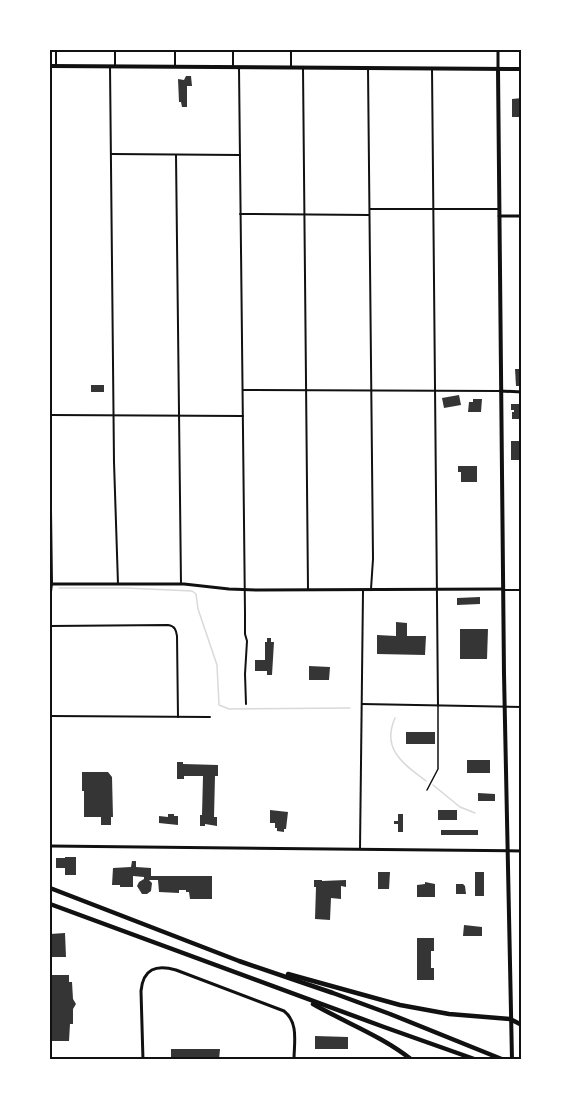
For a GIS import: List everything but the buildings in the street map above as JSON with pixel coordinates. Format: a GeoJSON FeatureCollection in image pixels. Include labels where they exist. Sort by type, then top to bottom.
{"type":"FeatureCollection","features":[{"type":"Feature","properties":{"kind":"highway"},"geometry":{"type":"LineString","coordinates":[[50,888],[239,961],[390,1014],[504,1059]]}},
{"type":"Feature","properties":{"kind":"highway"},"geometry":{"type":"LineString","coordinates":[[50,904],[477,1059]]}},
{"type":"Feature","properties":{"kind":"highway"},"geometry":{"type":"LineString","coordinates":[[239,961],[400,1005],[449,1014],[510,1019],[522,1025]]}},
{"type":"Feature","properties":{"kind":"highway"},"geometry":{"type":"LineString","coordinates":[[301,997],[337,1018],[383,1040],[412,1059]]}},
{"type":"Feature","properties":{"kind":"main road"},"geometry":{"type":"LineString","coordinates":[[50,66],[522,69]]}},
{"type":"Feature","properties":{"kind":"main road"},"geometry":{"type":"LineString","coordinates":[[498,69],[502,590],[512,1059]]}},
{"type":"Feature","properties":{"kind":"street"},"geometry":{"type":"LineString","coordinates":[[56,50],[56,66]]}},
{"type":"Feature","properties":{"kind":"street"},"geometry":{"type":"LineString","coordinates":[[115,50],[112,66],[111,154],[113,415],[118,584]]}},
{"type":"Feature","properties":{"kind":"street"},"geometry":{"type":"LineString","coordinates":[[175,50],[175,66]]}},
{"type":"Feature","properties":{"kind":"street"},"geometry":{"type":"LineString","coordinates":[[233,50],[233,67]]}},
{"type":"Feature","properties":{"kind":"street"},"geometry":{"type":"LineString","coordinates":[[291,50],[291,67]]}},
{"type":"Feature","properties":{"kind":"street"},"geometry":{"type":"LineString","coordinates":[[498,50],[498,69]]}},
{"type":"Feature","properties":{"kind":"street"},"geometry":{"type":"LineString","coordinates":[[239,67],[246,704]]}},
{"type":"Feature","properties":{"kind":"street"},"geometry":{"type":"LineString","coordinates":[[303,68],[308,589]]}},
{"type":"Feature","properties":{"kind":"street"},"geometry":{"type":"LineString","coordinates":[[368,68],[373,562],[371,589]]}},
{"type":"Feature","properties":{"kind":"street"},"geometry":{"type":"LineString","coordinates":[[432,68],[438,706]]}},
{"type":"Feature","properties":{"kind":"street"},"geometry":{"type":"LineString","coordinates":[[111,154],[240,155]]}},
{"type":"Feature","properties":{"kind":"street"},"geometry":{"type":"LineString","coordinates":[[176,155],[181,584]]}},
{"type":"Feature","properties":{"kind":"street"},"geometry":{"type":"LineString","coordinates":[[370,209],[499,209]]}},
{"type":"Feature","properties":{"kind":"street"},"geometry":{"type":"LineString","coordinates":[[240,214],[370,215]]}},
{"type":"Feature","properties":{"kind":"street"},"geometry":{"type":"LineString","coordinates":[[499,216],[522,216]]}},
{"type":"Feature","properties":{"kind":"street"},"geometry":{"type":"LineString","coordinates":[[243,390],[522,392]]}},
{"type":"Feature","properties":{"kind":"street"},"geometry":{"type":"LineString","coordinates":[[50,415],[243,416]]}},
{"type":"Feature","properties":{"kind":"street"},"geometry":{"type":"LineString","coordinates":[[50,437],[50,600]]}},
{"type":"Feature","properties":{"kind":"street"},"geometry":{"type":"LineString","coordinates":[[51,584],[181,584],[244,589],[522,590]]}},
{"type":"Feature","properties":{"kind":"street"},"geometry":{"type":"LineString","coordinates":[[360,849],[363,589]]}},
{"type":"Feature","properties":{"kind":"street"},"geometry":{"type":"LineString","coordinates":[[50,626],[168,625],[174,627],[177,636],[178,717]]}},
{"type":"Feature","properties":{"kind":"street"},"geometry":{"type":"LineString","coordinates":[[362,704],[522,707]]}},
{"type":"Feature","properties":{"kind":"street"},"geometry":{"type":"LineString","coordinates":[[50,716],[210,717]]}},
{"type":"Feature","properties":{"kind":"street"},"geometry":{"type":"LineString","coordinates":[[50,772],[50,846],[522,851]]}},
{"type":"Feature","properties":{"kind":"street"},"geometry":{"type":"LineString","coordinates":[[143,1059],[141,987],[148,972],[160,967],[176,970],[284,1011],[294,1024],[294,1059]]}},
{"type":"Feature","properties":{"kind":"lane"},"geometry":{"type":"LineString","coordinates":[[427,790],[438,769],[438,706]]}},
{"type":"Feature","properties":{"kind":"waterway"},"geometry":{"type":"LineString","coordinates":[[59,588],[192,591],[196,594],[198,609],[217,665],[219,705],[229,709],[350,708]]}},
{"type":"Feature","properties":{"kind":"waterway"},"geometry":{"type":"LineString","coordinates":[[395,718],[391,729],[393,748],[403,762],[426,781]]}},
{"type":"Feature","properties":{"kind":"waterway"},"geometry":{"type":"LineString","coordinates":[[433,785],[460,807],[475,813]]}}]}
